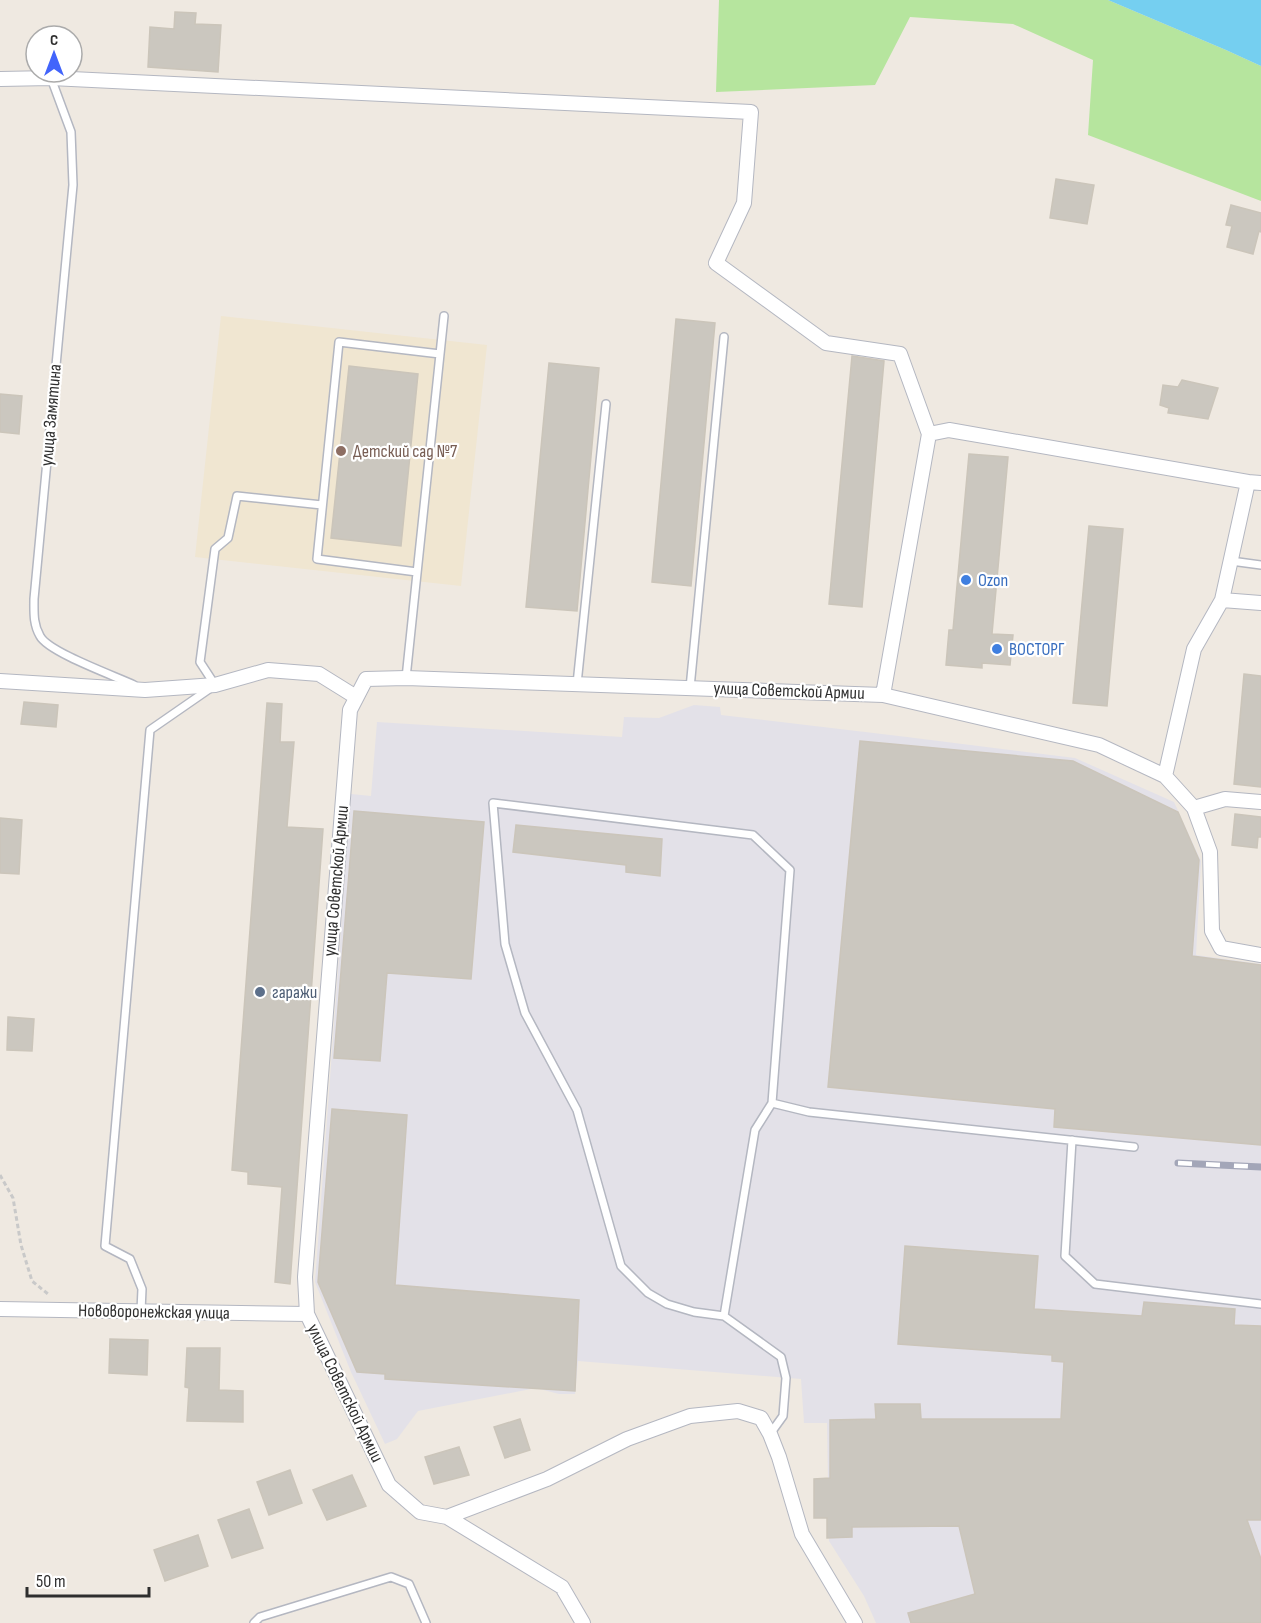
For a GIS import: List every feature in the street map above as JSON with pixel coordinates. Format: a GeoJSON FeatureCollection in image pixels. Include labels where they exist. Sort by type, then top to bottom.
{"type":"FeatureCollection","features":[{"type":"Feature","properties":{"kind":"street"},"geometry":{"type":"LineString","coordinates":[[0,79],[24,79]]}},
{"type":"Feature","properties":{"kind":"street"},"geometry":{"type":"LineString","coordinates":[[84,80],[751,112],[744,203],[716,263],[826,343],[900,354],[929,434],[950,430],[1255,483],[1231,561],[1222,600],[1194,649],[1165,776]]}},
{"type":"Feature","properties":{"kind":"street","name":"улица Советской Армии"},"geometry":{"type":"LineString","coordinates":[[884,694],[929,434]]}},
{"type":"Feature","properties":{"kind":"street"},"geometry":{"type":"LineString","coordinates":[[1222,600],[1261,603]]}},
{"type":"Feature","properties":{"kind":"street","name":"улица Замятина"},"geometry":{"type":"LineString","coordinates":[[0,681],[145,690],[215,685],[268,670],[319,674],[356,698]]}},
{"type":"Feature","properties":{"kind":"street","name":"улица Советской Армии"},"geometry":{"type":"LineString","coordinates":[[583,1623],[562,1587],[447,1517],[420,1512],[389,1485],[307,1314],[305,1276],[350,710],[366,679],[406,678],[884,694],[1099,745],[1165,776],[1194,808]]}},
{"type":"Feature","properties":{"kind":"street"},"geometry":{"type":"LineString","coordinates":[[1261,802],[1225,799],[1194,808],[1210,852],[1212,932],[1221,948],[1261,955]]}},
{"type":"Feature","properties":{"kind":"street","name":"Нововоронежская улица"},"geometry":{"type":"LineString","coordinates":[[0,1309],[307,1314]]}},
{"type":"Feature","properties":{"kind":"street"},"geometry":{"type":"LineString","coordinates":[[447,1517],[547,1479],[627,1438],[690,1416],[738,1411],[761,1418],[770,1434],[802,1534],[855,1623]]}},
{"type":"Feature","properties":{"kind":"lane","name":"улица Замятина"},"geometry":{"type":"LineString","coordinates":[[53,84],[71,132],[73,185],[34,599],[34,621],[41,638],[53,648],[145,690]]}},
{"type":"Feature","properties":{"kind":"lane"},"geometry":{"type":"LineString","coordinates":[[406,678],[444,316]]}},
{"type":"Feature","properties":{"kind":"lane"},"geometry":{"type":"LineString","coordinates":[[690,688],[724,336]]}},
{"type":"Feature","properties":{"kind":"lane"},"geometry":{"type":"LineString","coordinates":[[417,572],[317,560],[339,342],[440,354]]}},
{"type":"Feature","properties":{"kind":"lane"},"geometry":{"type":"LineString","coordinates":[[577,684],[606,404]]}},
{"type":"Feature","properties":{"kind":"lane"},"geometry":{"type":"LineString","coordinates":[[141,1311],[142,1289],[130,1259],[105,1246],[150,730],[215,685],[200,662],[215,549],[228,538],[237,496],[322,505]]}},
{"type":"Feature","properties":{"kind":"lane"},"geometry":{"type":"LineString","coordinates":[[1231,561],[1261,565]]}},
{"type":"Feature","properties":{"kind":"lane"},"geometry":{"type":"LineString","coordinates":[[724,1316],[755,1130],[772,1103],[790,870],[753,835],[493,803],[505,944],[525,1013],[577,1110],[621,1266],[648,1293],[667,1304],[694,1312],[724,1316],[781,1357],[786,1378],[783,1416],[770,1434]]}},
{"type":"Feature","properties":{"kind":"lane"},"geometry":{"type":"LineString","coordinates":[[772,1103],[809,1112],[1134,1147]]}},
{"type":"Feature","properties":{"kind":"lane"},"geometry":{"type":"LineString","coordinates":[[1072,1140],[1065,1256],[1095,1284],[1261,1304]]}},
{"type":"Feature","properties":{"kind":"lane"},"geometry":{"type":"LineString","coordinates":[[254,1623],[260,1617],[392,1577],[409,1584],[426,1623]]}},
{"type":"Feature","properties":{"kind":"path"},"geometry":{"type":"LineString","coordinates":[[0,1175],[13,1198],[21,1245],[32,1281],[63,1310]]}},
{"type":"Feature","properties":{"kind":"shaded area","name":"Детский сад №7"},"geometry":{"type":"Polygon","coordinates":[[[221,316],[487,345],[461,586],[195,557],[221,316]]]}},
{"type":"Feature","properties":{"kind":"shaded area"},"geometry":{"type":"Polygon","coordinates":[[[694,705],[720,707],[721,715],[1075,758],[1174,802],[1201,861],[1196,955],[1261,964],[1261,1623],[876,1623],[864,1596],[829,1541],[827,1423],[804,1423],[801,1379],[578,1361],[575,1394],[559,1394],[536,1388],[418,1411],[397,1439],[385,1444],[351,1372],[315,1282],[351,794],[371,796],[377,722],[622,737],[624,717],[659,718],[694,705]]]}},
{"type":"Feature","properties":{"kind":"green space"},"geometry":{"type":"Polygon","coordinates":[[[719,0],[1108,0],[1261,66],[1261,201],[1088,135],[1093,60],[1013,24],[910,17],[875,85],[716,92],[719,0]]]}},
{"type":"Feature","properties":{"kind":"water"},"geometry":{"type":"Polygon","coordinates":[[[1108,0],[1261,0],[1261,66],[1226,50],[1108,0]]]}},
{"type":"Feature","properties":{"kind":"building"},"geometry":{"type":"Polygon","coordinates":[[[175,12],[196,13],[195,24],[221,25],[218,72],[148,67],[150,27],[174,29],[175,12]]]}},
{"type":"Feature","properties":{"kind":"building"},"geometry":{"type":"Polygon","coordinates":[[[1056,179],[1094,185],[1087,224],[1050,218],[1056,179]]]}},
{"type":"Feature","properties":{"kind":"building"},"geometry":{"type":"Polygon","coordinates":[[[1231,205],[1261,213],[1261,232],[1259,231],[1253,254],[1227,247],[1232,226],[1226,225],[1231,205]]]}},
{"type":"Feature","properties":{"kind":"building"},"geometry":{"type":"Polygon","coordinates":[[[676,319],[715,323],[691,586],[652,582],[676,319]]]}},
{"type":"Feature","properties":{"kind":"building"},"geometry":{"type":"Polygon","coordinates":[[[852,356],[884,361],[862,607],[829,604],[852,356]]]}},
{"type":"Feature","properties":{"kind":"building"},"geometry":{"type":"Polygon","coordinates":[[[549,363],[599,368],[577,611],[526,607],[549,363]]]}},
{"type":"Feature","properties":{"kind":"building"},"geometry":{"type":"Polygon","coordinates":[[[349,366],[418,374],[401,546],[331,538],[349,366]]]}},
{"type":"Feature","properties":{"kind":"building"},"geometry":{"type":"Polygon","coordinates":[[[1182,380],[1218,388],[1208,419],[1168,413],[1169,408],[1160,405],[1163,385],[1178,387],[1182,380]]]}},
{"type":"Feature","properties":{"kind":"building"},"geometry":{"type":"Polygon","coordinates":[[[0,394],[22,396],[19,434],[0,432],[0,394]]]}},
{"type":"Feature","properties":{"kind":"building"},"geometry":{"type":"Polygon","coordinates":[[[969,454],[1008,457],[992,634],[1013,635],[1010,665],[982,663],[982,668],[946,665],[949,630],[953,630],[969,454]]]}},
{"type":"Feature","properties":{"kind":"building"},"geometry":{"type":"Polygon","coordinates":[[[1089,526],[1123,529],[1107,706],[1073,703],[1089,526]]]}},
{"type":"Feature","properties":{"kind":"building"},"geometry":{"type":"Polygon","coordinates":[[[1244,674],[1261,676],[1261,787],[1234,784],[1244,674]]]}},
{"type":"Feature","properties":{"kind":"building"},"geometry":{"type":"Polygon","coordinates":[[[24,702],[58,705],[56,727],[21,724],[24,702]]]}},
{"type":"Feature","properties":{"kind":"building"},"geometry":{"type":"Polygon","coordinates":[[[267,703],[282,704],[280,742],[294,742],[287,827],[323,829],[290,1284],[275,1282],[282,1187],[248,1184],[248,1172],[232,1170],[267,703]]]}},
{"type":"Feature","properties":{"kind":"building"},"geometry":{"type":"Polygon","coordinates":[[[860,741],[1073,761],[1178,812],[1199,860],[1192,956],[1261,965],[1261,1145],[1054,1127],[1055,1109],[828,1087],[860,741]]]}},
{"type":"Feature","properties":{"kind":"building"},"geometry":{"type":"Polygon","coordinates":[[[354,811],[484,822],[471,979],[387,973],[380,1061],[334,1058],[354,811]]]}},
{"type":"Feature","properties":{"kind":"building"},"geometry":{"type":"Polygon","coordinates":[[[1235,814],[1261,817],[1261,837],[1258,837],[1257,848],[1232,845],[1235,814]]]}},
{"type":"Feature","properties":{"kind":"building"},"geometry":{"type":"Polygon","coordinates":[[[0,818],[22,820],[19,874],[0,873],[0,818]]]}},
{"type":"Feature","properties":{"kind":"building"},"geometry":{"type":"Polygon","coordinates":[[[516,825],[662,839],[660,876],[626,872],[626,865],[513,852],[516,825]]]}},
{"type":"Feature","properties":{"kind":"building"},"geometry":{"type":"Polygon","coordinates":[[[8,1017],[34,1019],[32,1051],[7,1050],[8,1017]]]}},
{"type":"Feature","properties":{"kind":"building"},"geometry":{"type":"Polygon","coordinates":[[[332,1109],[407,1115],[395,1285],[579,1300],[575,1391],[385,1379],[385,1374],[357,1372],[318,1282],[332,1109]]]}},
{"type":"Feature","properties":{"kind":"building"},"geometry":{"type":"Polygon","coordinates":[[[905,1246],[1038,1256],[1034,1309],[1142,1316],[1144,1302],[1235,1309],[1234,1325],[1261,1326],[1261,1520],[1247,1520],[1261,1559],[1261,1623],[911,1623],[908,1613],[975,1594],[959,1526],[852,1527],[852,1537],[827,1538],[827,1518],[814,1518],[814,1479],[830,1478],[830,1420],[876,1419],[875,1404],[920,1404],[921,1419],[1061,1419],[1064,1362],[1052,1361],[1052,1355],[898,1344],[905,1246]]]}},
{"type":"Feature","properties":{"kind":"building"},"geometry":{"type":"Polygon","coordinates":[[[110,1339],[148,1340],[147,1375],[109,1373],[110,1339]]]}},
{"type":"Feature","properties":{"kind":"building"},"geometry":{"type":"Polygon","coordinates":[[[187,1348],[220,1348],[219,1390],[243,1391],[243,1422],[187,1421],[189,1388],[185,1387],[187,1348]]]}},
{"type":"Feature","properties":{"kind":"building"},"geometry":{"type":"Polygon","coordinates":[[[520,1419],[530,1450],[505,1458],[494,1427],[520,1419]]]}},
{"type":"Feature","properties":{"kind":"building"},"geometry":{"type":"Polygon","coordinates":[[[459,1447],[469,1475],[434,1484],[425,1457],[459,1447]]]}},
{"type":"Feature","properties":{"kind":"building"},"geometry":{"type":"Polygon","coordinates":[[[290,1470],[302,1503],[269,1515],[257,1482],[290,1470]]]}},
{"type":"Feature","properties":{"kind":"building"},"geometry":{"type":"Polygon","coordinates":[[[352,1475],[366,1506],[327,1520],[313,1490],[352,1475]]]}},
{"type":"Feature","properties":{"kind":"building"},"geometry":{"type":"Polygon","coordinates":[[[249,1509],[263,1548],[232,1558],[218,1520],[249,1509]]]}},
{"type":"Feature","properties":{"kind":"building"},"geometry":{"type":"Polygon","coordinates":[[[198,1535],[208,1566],[165,1581],[154,1550],[198,1535]]]}},
{"type":"Feature","properties":{"kind":"railway"},"geometry":{"type":"LineString","coordinates":[[1178,1163],[1261,1167]]}},
{"type":"Feature","properties":{"kind":"place","name":"Детский сад №7"},"geometry":{"type":"Point","coordinates":[341,451]}},
{"type":"Feature","properties":{"kind":"place","name":"Ozon"},"geometry":{"type":"Point","coordinates":[966,580]}},
{"type":"Feature","properties":{"kind":"place","name":"ВОСТОРГ"},"geometry":{"type":"Point","coordinates":[997,649]}},
{"type":"Feature","properties":{"kind":"place","name":"гаражи"},"geometry":{"type":"Point","coordinates":[260,992]}}]}
